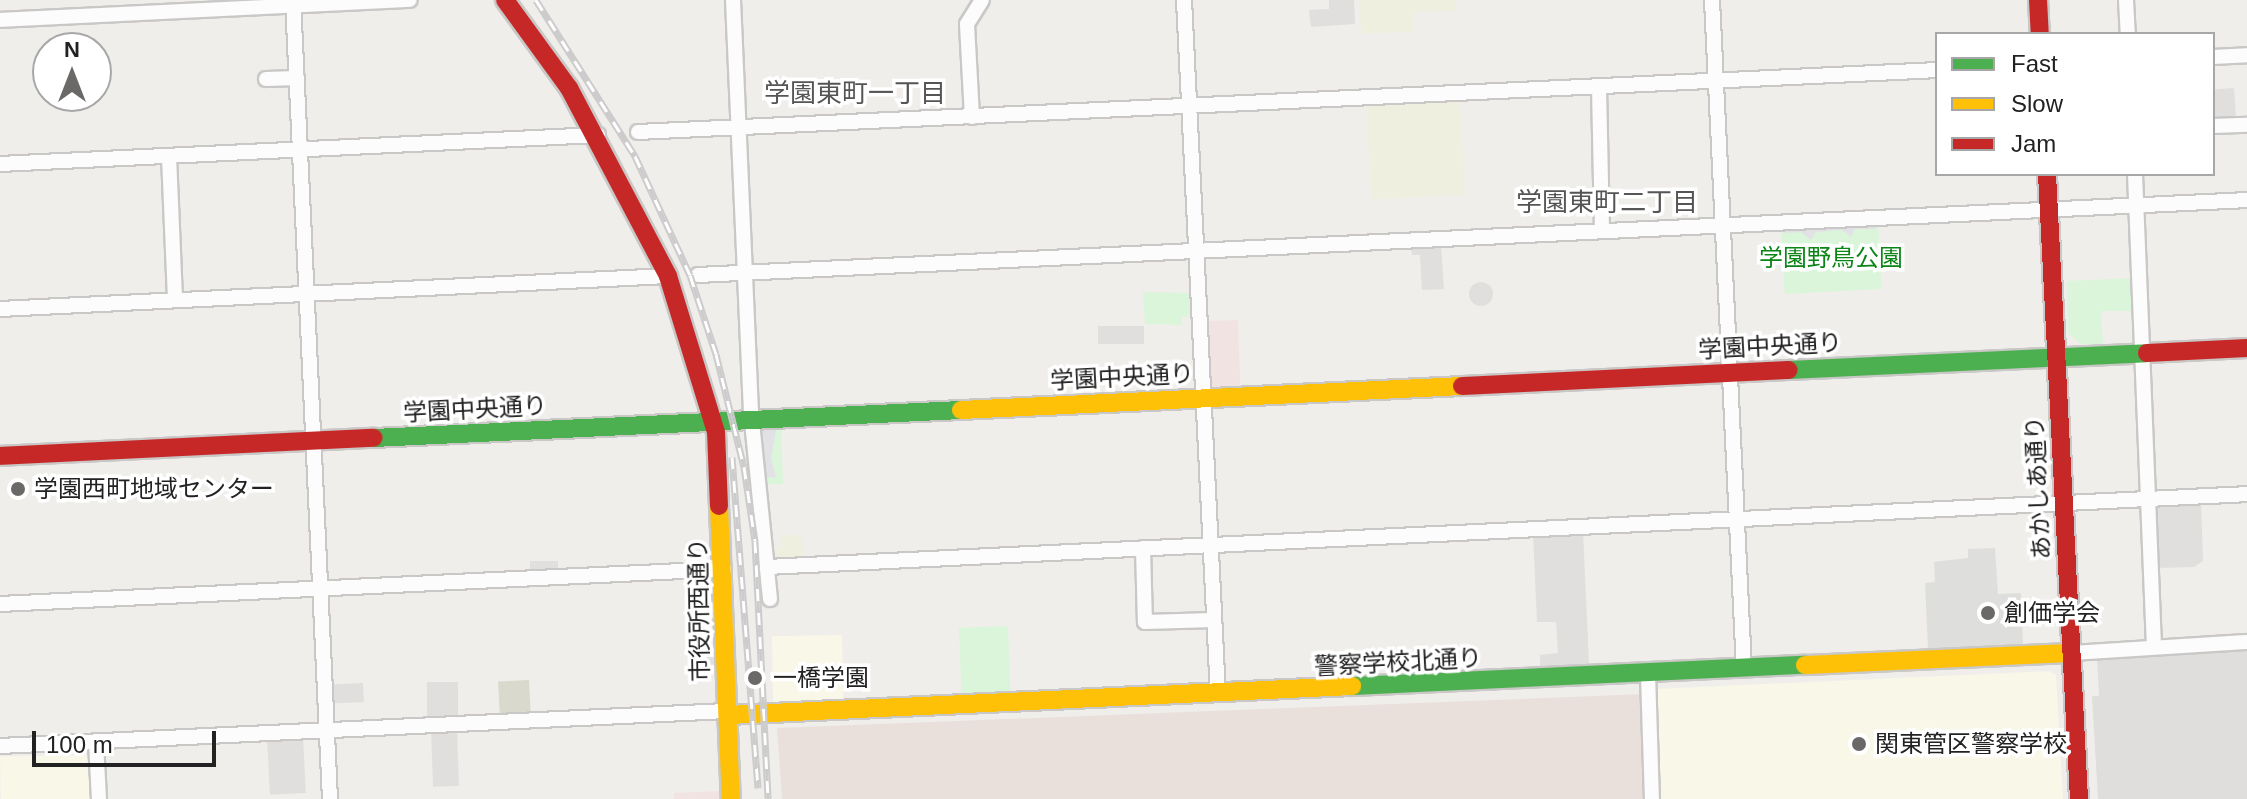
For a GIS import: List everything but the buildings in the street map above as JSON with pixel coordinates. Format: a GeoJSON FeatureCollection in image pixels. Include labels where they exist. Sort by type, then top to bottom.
{"type":"FeatureCollection","features":[{"type":"Feature","properties":{"kind":"street"},"geometry":{"type":"LineString","coordinates":[[0,20],[294,3],[410,0]]}},
{"type":"Feature","properties":{"kind":"street","name":"市役所西通り"},"geometry":{"type":"LineString","coordinates":[[505,0],[598,135],[668,276],[713,421],[724,569],[731,799]]}},
{"type":"Feature","properties":{"kind":"street"},"geometry":{"type":"LineString","coordinates":[[733,0],[753,419],[770,599]]}},
{"type":"Feature","properties":{"kind":"street"},"geometry":{"type":"LineString","coordinates":[[972,117],[967,24],[982,0]]}},
{"type":"Feature","properties":{"kind":"street"},"geometry":{"type":"LineString","coordinates":[[1184,0],[1218,694]]}},
{"type":"Feature","properties":{"kind":"street"},"geometry":{"type":"LineString","coordinates":[[1712,0],[1744,669]]}},
{"type":"Feature","properties":{"kind":"street"},"geometry":{"type":"LineString","coordinates":[[2038,0],[2040,32]]}},
{"type":"Feature","properties":{"kind":"street"},"geometry":{"type":"LineString","coordinates":[[2126,0],[2128,32]]}},
{"type":"Feature","properties":{"kind":"street"},"geometry":{"type":"LineString","coordinates":[[294,3],[330,799]]}},
{"type":"Feature","properties":{"kind":"street"},"geometry":{"type":"LineString","coordinates":[[2215,57],[2247,55]]}},
{"type":"Feature","properties":{"kind":"street"},"geometry":{"type":"LineString","coordinates":[[638,132],[1935,70]]}},
{"type":"Feature","properties":{"kind":"street"},"geometry":{"type":"LineString","coordinates":[[266,79],[297,78]]}},
{"type":"Feature","properties":{"kind":"street"},"geometry":{"type":"LineString","coordinates":[[1599,87],[1602,230]]}},
{"type":"Feature","properties":{"kind":"street"},"geometry":{"type":"LineString","coordinates":[[2215,126],[2247,125]]}},
{"type":"Feature","properties":{"kind":"street"},"geometry":{"type":"LineString","coordinates":[[0,164],[598,135]]}},
{"type":"Feature","properties":{"kind":"street"},"geometry":{"type":"LineString","coordinates":[[169,156],[175,300]]}},
{"type":"Feature","properties":{"kind":"street","name":"あかしあ通り"},"geometry":{"type":"LineString","coordinates":[[2047,176],[2079,799]]}},
{"type":"Feature","properties":{"kind":"street"},"geometry":{"type":"LineString","coordinates":[[2135,176],[2154,646]]}},
{"type":"Feature","properties":{"kind":"street"},"geometry":{"type":"LineString","coordinates":[[698,275],[2247,200]]}},
{"type":"Feature","properties":{"kind":"street"},"geometry":{"type":"LineString","coordinates":[[0,309],[668,276]]}},
{"type":"Feature","properties":{"kind":"street","name":"学園中央通り"},"geometry":{"type":"LineString","coordinates":[[0,456],[2247,348]]}},
{"type":"Feature","properties":{"kind":"street"},"geometry":{"type":"LineString","coordinates":[[767,567],[2247,494]]}},
{"type":"Feature","properties":{"kind":"street"},"geometry":{"type":"LineString","coordinates":[[1143,548],[1145,622],[1214,620]]}},
{"type":"Feature","properties":{"kind":"street"},"geometry":{"type":"LineString","coordinates":[[0,604],[724,569]]}},
{"type":"Feature","properties":{"kind":"street"},"geometry":{"type":"LineString","coordinates":[[2071,653],[2247,642]]}},
{"type":"Feature","properties":{"kind":"street","name":"警察学校北通り"},"geometry":{"type":"LineString","coordinates":[[727,713],[1218,694],[2071,653]]}},
{"type":"Feature","properties":{"kind":"street"},"geometry":{"type":"LineString","coordinates":[[1648,674],[1652,799]]}},
{"type":"Feature","properties":{"kind":"street"},"geometry":{"type":"LineString","coordinates":[[0,746],[727,713]]}},
{"type":"Feature","properties":{"kind":"street"},"geometry":{"type":"LineString","coordinates":[[96,742],[99,799]]}},
{"type":"Feature","properties":{"kind":"shaded area"},"geometry":{"type":"Polygon","coordinates":[[[1329,0],[1354,0],[1355,24],[1311,27],[1309,10],[1329,9],[1329,0]]]}},
{"type":"Feature","properties":{"kind":"shaded area"},"geometry":{"type":"Polygon","coordinates":[[[2234,88],[2236,120],[2215,121],[2215,89],[2234,88]]]}},
{"type":"Feature","properties":{"kind":"shaded area"},"geometry":{"type":"Polygon","coordinates":[[[1875,222],[1876,229],[1855,229],[1851,237],[1842,230],[1816,232],[1811,240],[1801,232],[1784,233],[1781,227],[1875,222]]]}},
{"type":"Feature","properties":{"kind":"shaded area"},"geometry":{"type":"Polygon","coordinates":[[[1441,245],[1444,289],[1422,290],[1420,255],[1412,255],[1411,246],[1441,245]]]}},
{"type":"Feature","properties":{"kind":"shaded area"},"geometry":{"type":"Polygon","coordinates":[[[1481,282],[1492,289],[1493,294],[1486,305],[1481,306],[1470,299],[1469,294],[1476,283],[1481,282]]]}},
{"type":"Feature","properties":{"kind":"shaded area"},"geometry":{"type":"Polygon","coordinates":[[[1238,320],[1240,387],[1207,388],[1205,321],[1238,320]]]}},
{"type":"Feature","properties":{"kind":"shaded area"},"geometry":{"type":"Polygon","coordinates":[[[1098,326],[1144,326],[1144,344],[1098,344],[1098,326]]]}},
{"type":"Feature","properties":{"kind":"shaded area"},"geometry":{"type":"Polygon","coordinates":[[[754,425],[777,425],[771,459],[776,477],[757,478],[754,425]]]}},
{"type":"Feature","properties":{"kind":"shaded area"},"geometry":{"type":"Polygon","coordinates":[[[2201,502],[2203,561],[2194,567],[2158,568],[2155,504],[2201,502]]]}},
{"type":"Feature","properties":{"kind":"shaded area"},"geometry":{"type":"Polygon","coordinates":[[[1583,531],[1589,664],[1540,667],[1540,655],[1558,653],[1556,622],[1537,622],[1533,533],[1583,531]]]}},
{"type":"Feature","properties":{"kind":"shaded area"},"geometry":{"type":"Polygon","coordinates":[[[1995,548],[1998,594],[2021,593],[2023,645],[1928,649],[1925,583],[1935,582],[1934,562],[1968,558],[1968,549],[1995,548]]]}},
{"type":"Feature","properties":{"kind":"shaded area"},"geometry":{"type":"Polygon","coordinates":[[[530,561],[558,561],[558,571],[530,571],[530,561]]]}},
{"type":"Feature","properties":{"kind":"shaded area"},"geometry":{"type":"Polygon","coordinates":[[[842,635],[843,701],[773,702],[772,636],[842,635]]]}},
{"type":"Feature","properties":{"kind":"shaded area"},"geometry":{"type":"Polygon","coordinates":[[[700,646],[716,646],[716,665],[700,665],[700,646]]]}},
{"type":"Feature","properties":{"kind":"shaded area"},"geometry":{"type":"Polygon","coordinates":[[[2247,651],[2247,799],[2098,799],[2092,696],[2099,696],[2097,657],[2247,651]]]}},
{"type":"Feature","properties":{"kind":"shaded area","name":"関東管区警察学校"},"geometry":{"type":"Polygon","coordinates":[[[2049,671],[2056,675],[2063,799],[1660,799],[1655,689],[2049,671]]]}},
{"type":"Feature","properties":{"kind":"shaded area"},"geometry":{"type":"Polygon","coordinates":[[[529,680],[531,715],[500,717],[498,682],[529,680]]]}},
{"type":"Feature","properties":{"kind":"shaded area"},"geometry":{"type":"Polygon","coordinates":[[[427,682],[458,682],[458,721],[427,721],[427,682]]]}},
{"type":"Feature","properties":{"kind":"shaded area"},"geometry":{"type":"Polygon","coordinates":[[[363,683],[364,702],[333,704],[332,685],[363,683]]]}},
{"type":"Feature","properties":{"kind":"shaded area"},"geometry":{"type":"Polygon","coordinates":[[[1645,694],[1648,799],[782,799],[777,728],[1645,694]]]}},
{"type":"Feature","properties":{"kind":"shaded area"},"geometry":{"type":"Polygon","coordinates":[[[457,729],[459,786],[433,787],[431,730],[457,729]]]}},
{"type":"Feature","properties":{"kind":"shaded area"},"geometry":{"type":"Polygon","coordinates":[[[303,737],[306,793],[270,795],[267,739],[303,737]]]}},
{"type":"Feature","properties":{"kind":"shaded area"},"geometry":{"type":"Polygon","coordinates":[[[89,755],[90,799],[1,799],[0,757],[89,755]]]}},
{"type":"Feature","properties":{"kind":"shaded area"},"geometry":{"type":"Polygon","coordinates":[[[720,791],[722,799],[674,799],[674,793],[720,791]]]}},
{"type":"Feature","properties":{"kind":"green space"},"geometry":{"type":"Polygon","coordinates":[[[1359,0],[1456,0],[1456,11],[1413,12],[1414,31],[1361,34],[1359,0]]]}},
{"type":"Feature","properties":{"kind":"green space"},"geometry":{"type":"Polygon","coordinates":[[[1460,100],[1465,195],[1371,200],[1366,105],[1460,100]]]}},
{"type":"Feature","properties":{"kind":"green space","name":"学園野鳥公園"},"geometry":{"type":"Polygon","coordinates":[[[1878,222],[1882,289],[1785,294],[1781,227],[1878,222]]]}},
{"type":"Feature","properties":{"kind":"green space"},"geometry":{"type":"Polygon","coordinates":[[[2135,278],[2136,311],[2101,311],[2103,345],[2081,344],[2068,333],[2067,281],[2135,278]]]}},
{"type":"Feature","properties":{"kind":"green space"},"geometry":{"type":"Polygon","coordinates":[[[1143,292],[1191,293],[1192,316],[1182,317],[1182,325],[1145,324],[1143,292]]]}},
{"type":"Feature","properties":{"kind":"green space"},"geometry":{"type":"Polygon","coordinates":[[[781,424],[783,484],[756,485],[754,425],[781,424]]]}},
{"type":"Feature","properties":{"kind":"green space"},"geometry":{"type":"Polygon","coordinates":[[[802,534],[803,560],[772,558],[772,550],[782,548],[780,536],[802,534]]]}},
{"type":"Feature","properties":{"kind":"green space"},"geometry":{"type":"Polygon","coordinates":[[[1008,626],[1010,693],[961,695],[959,628],[1008,626]]]}},
{"type":"Feature","properties":{"kind":"railway"},"geometry":{"type":"LineString","coordinates":[[536,0],[635,156],[690,275],[716,354],[744,467],[755,541],[768,799]]}},
{"type":"Feature","properties":{"kind":"railway"},"geometry":{"type":"LineString","coordinates":[[732,457],[758,788]]}},
{"type":"Feature","properties":{"kind":"traffic: fast"},"geometry":{"type":"LineString","coordinates":[[1789,370],[2147,353]]}},
{"type":"Feature","properties":{"kind":"traffic: fast"},"geometry":{"type":"LineString","coordinates":[[374,438],[961,410]]}},
{"type":"Feature","properties":{"kind":"traffic: fast"},"geometry":{"type":"LineString","coordinates":[[1352,686],[1805,665]]}},
{"type":"Feature","properties":{"kind":"traffic: slow"},"geometry":{"type":"LineString","coordinates":[[961,410],[1462,386]]}},
{"type":"Feature","properties":{"kind":"traffic: slow"},"geometry":{"type":"LineString","coordinates":[[719,506],[731,799]]}},
{"type":"Feature","properties":{"kind":"traffic: slow"},"geometry":{"type":"LineString","coordinates":[[1805,665],[2071,653]]}},
{"type":"Feature","properties":{"kind":"traffic: slow"},"geometry":{"type":"LineString","coordinates":[[728,715],[1352,686]]}},
{"type":"Feature","properties":{"kind":"traffic: jam"},"geometry":{"type":"LineString","coordinates":[[505,0],[569,88],[668,276],[716,432],[719,506]]}},
{"type":"Feature","properties":{"kind":"traffic: jam"},"geometry":{"type":"LineString","coordinates":[[2038,0],[2040,32]]}},
{"type":"Feature","properties":{"kind":"traffic: jam"},"geometry":{"type":"LineString","coordinates":[[2047,176],[2079,799]]}},
{"type":"Feature","properties":{"kind":"traffic: jam"},"geometry":{"type":"LineString","coordinates":[[2147,353],[2247,348]]}},
{"type":"Feature","properties":{"kind":"traffic: jam"},"geometry":{"type":"LineString","coordinates":[[1462,386],[1789,370]]}},
{"type":"Feature","properties":{"kind":"traffic: jam"},"geometry":{"type":"LineString","coordinates":[[0,456],[374,438]]}},
{"type":"Feature","properties":{"kind":"place","name":"学園西町地域センター"},"geometry":{"type":"Point","coordinates":[18,489]}},
{"type":"Feature","properties":{"kind":"place","name":"創価学会"},"geometry":{"type":"Point","coordinates":[1988,613]}},
{"type":"Feature","properties":{"kind":"place","name":"一橋学園"},"geometry":{"type":"Point","coordinates":[755,678]}},
{"type":"Feature","properties":{"kind":"place","name":"関東管区警察学校"},"geometry":{"type":"Point","coordinates":[1859,744]}},
{"type":"Feature","properties":{"kind":"district","name":"学園東町一丁目"},"geometry":{"type":"Point","coordinates":[855,94]}},
{"type":"Feature","properties":{"kind":"district","name":"学園東町二丁目"},"geometry":{"type":"Point","coordinates":[1607,203]}}]}
